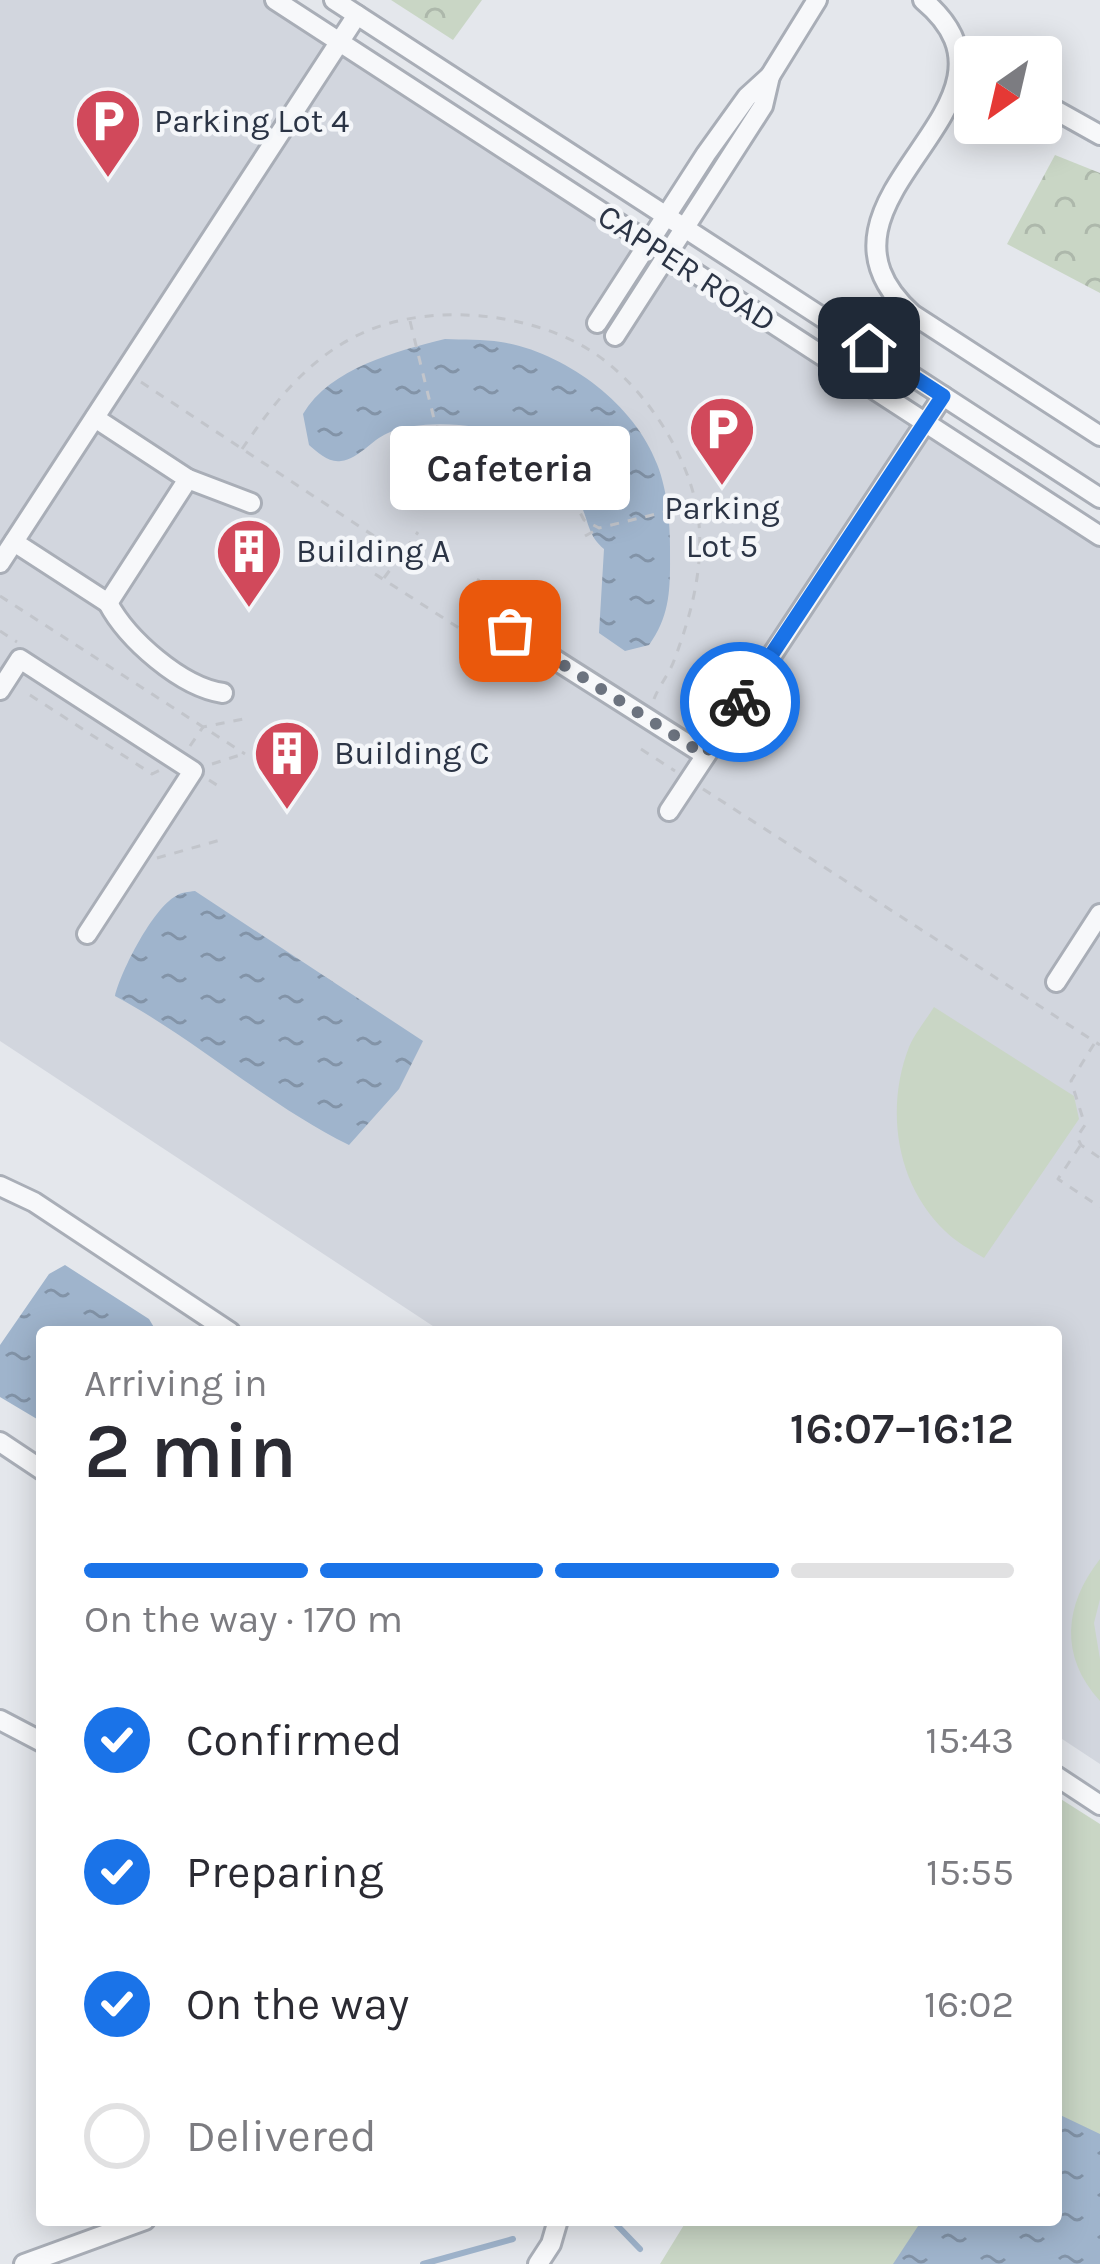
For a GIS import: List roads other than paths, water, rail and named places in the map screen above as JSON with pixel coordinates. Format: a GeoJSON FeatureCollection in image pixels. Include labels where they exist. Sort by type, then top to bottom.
{"type":"FeatureCollection","features":[{"type":"Feature","properties":{"kind":"street","name":"CAPPER ROAD"},"geometry":{"type":"LineString","coordinates":[[275,0],[1100,536]]}},
{"type":"Feature","properties":{"kind":"street","name":"CAPPER ROAD"},"geometry":{"type":"LineString","coordinates":[[334,0],[1100,498]]}},
{"type":"Feature","properties":{"kind":"street"},"geometry":{"type":"LineString","coordinates":[[597,323],[706,154],[747,97],[770,76],[817,0]]}},
{"type":"Feature","properties":{"kind":"street"},"geometry":{"type":"LineString","coordinates":[[923,0],[954,46]]}},
{"type":"Feature","properties":{"kind":"street"},"geometry":{"type":"LineString","coordinates":[[0,563],[357,15]]}},
{"type":"Feature","properties":{"kind":"street"},"geometry":{"type":"LineString","coordinates":[[615,336],[763,106],[770,76]]}},
{"type":"Feature","properties":{"kind":"street"},"geometry":{"type":"LineString","coordinates":[[954,91],[874,231],[880,275],[893,297],[912,314],[1100,436]]}},
{"type":"Feature","properties":{"kind":"street"},"geometry":{"type":"LineString","coordinates":[[1062,114],[1100,135]]}},
{"type":"Feature","properties":{"kind":"street"},"geometry":{"type":"LineString","coordinates":[[706,154],[726,166]]}},
{"type":"Feature","properties":{"kind":"street"},"geometry":{"type":"LineString","coordinates":[[669,811],[943,396]]}},
{"type":"Feature","properties":{"kind":"street"},"geometry":{"type":"LineString","coordinates":[[95,418],[188,479],[251,503]]}},
{"type":"Feature","properties":{"kind":"street"},"geometry":{"type":"LineString","coordinates":[[108,603],[188,479]]}},
{"type":"Feature","properties":{"kind":"street"},"geometry":{"type":"LineString","coordinates":[[14,542],[108,603],[126,634],[145,650],[208,691],[223,693]]}},
{"type":"Feature","properties":{"kind":"street"},"geometry":{"type":"LineString","coordinates":[[510,631],[705,755]]}},
{"type":"Feature","properties":{"kind":"street"},"geometry":{"type":"LineString","coordinates":[[0,690],[20,659],[193,771],[87,934]]}},
{"type":"Feature","properties":{"kind":"street"},"geometry":{"type":"LineString","coordinates":[[1056,982],[1100,914]]}},
{"type":"Feature","properties":{"kind":"street"},"geometry":{"type":"LineString","coordinates":[[0,1186],[34,1202],[221,1326]]}},
{"type":"Feature","properties":{"kind":"street"},"geometry":{"type":"LineString","coordinates":[[0,1442],[36,1466]]}},
{"type":"Feature","properties":{"kind":"street"},"geometry":{"type":"LineString","coordinates":[[0,1720],[36,1739]]}},
{"type":"Feature","properties":{"kind":"street"},"geometry":{"type":"LineString","coordinates":[[1062,1781],[1100,1805]]}},
{"type":"Feature","properties":{"kind":"street"},"geometry":{"type":"LineString","coordinates":[[24,2264],[128,2226]]}},
{"type":"Feature","properties":{"kind":"street"},"geometry":{"type":"LineString","coordinates":[[538,2264],[556,2226]]}},
{"type":"Feature","properties":{"kind":"water"},"geometry":{"type":"Polygon","coordinates":[[[445,339],[501,342],[549,357],[614,401],[646,442],[663,484],[670,547],[666,610],[649,645],[625,651],[599,633],[604,549],[591,533],[567,481],[524,444],[485,429],[433,424],[388,433],[341,461],[328,459],[309,445],[303,414],[330,385],[366,364],[445,339]]]}},
{"type":"Feature","properties":{"kind":"water"},"geometry":{"type":"Polygon","coordinates":[[[195,891],[423,1041],[399,1089],[349,1145],[115,996],[148,926],[167,903],[195,891]]]}},
{"type":"Feature","properties":{"kind":"water"},"geometry":{"type":"Polygon","coordinates":[[[65,1265],[153,1326],[36,1326],[36,1418],[0,1397],[0,1345],[49,1274],[65,1265]]]}},
{"type":"Feature","properties":{"kind":"water"},"geometry":{"type":"Polygon","coordinates":[[[1062,2116],[1100,2134],[1100,2264],[893,2264],[918,2226],[1062,2226],[1062,2116]]]}},
{"type":"Feature","properties":{"kind":"waterway"},"geometry":{"type":"LineString","coordinates":[[618,2226],[640,2249]]}},
{"type":"Feature","properties":{"kind":"waterway"},"geometry":{"type":"LineString","coordinates":[[423,2264],[513,2239]]}},
{"type":"Feature","properties":{"kind":"place","name":"Parking Lot 4"},"geometry":{"type":"Point","coordinates":[108,180]}},
{"type":"Feature","properties":{"kind":"place","name":"Parking Lot 5"},"geometry":{"type":"Point","coordinates":[722,488]}},
{"type":"Feature","properties":{"kind":"place","name":"Building A"},"geometry":{"type":"Point","coordinates":[249,610]}},
{"type":"Feature","properties":{"kind":"place","name":"Cafeteria"},"geometry":{"type":"Point","coordinates":[510,631]}},
{"type":"Feature","properties":{"kind":"place","name":"Building C"},"geometry":{"type":"Point","coordinates":[287,812]}}]}
